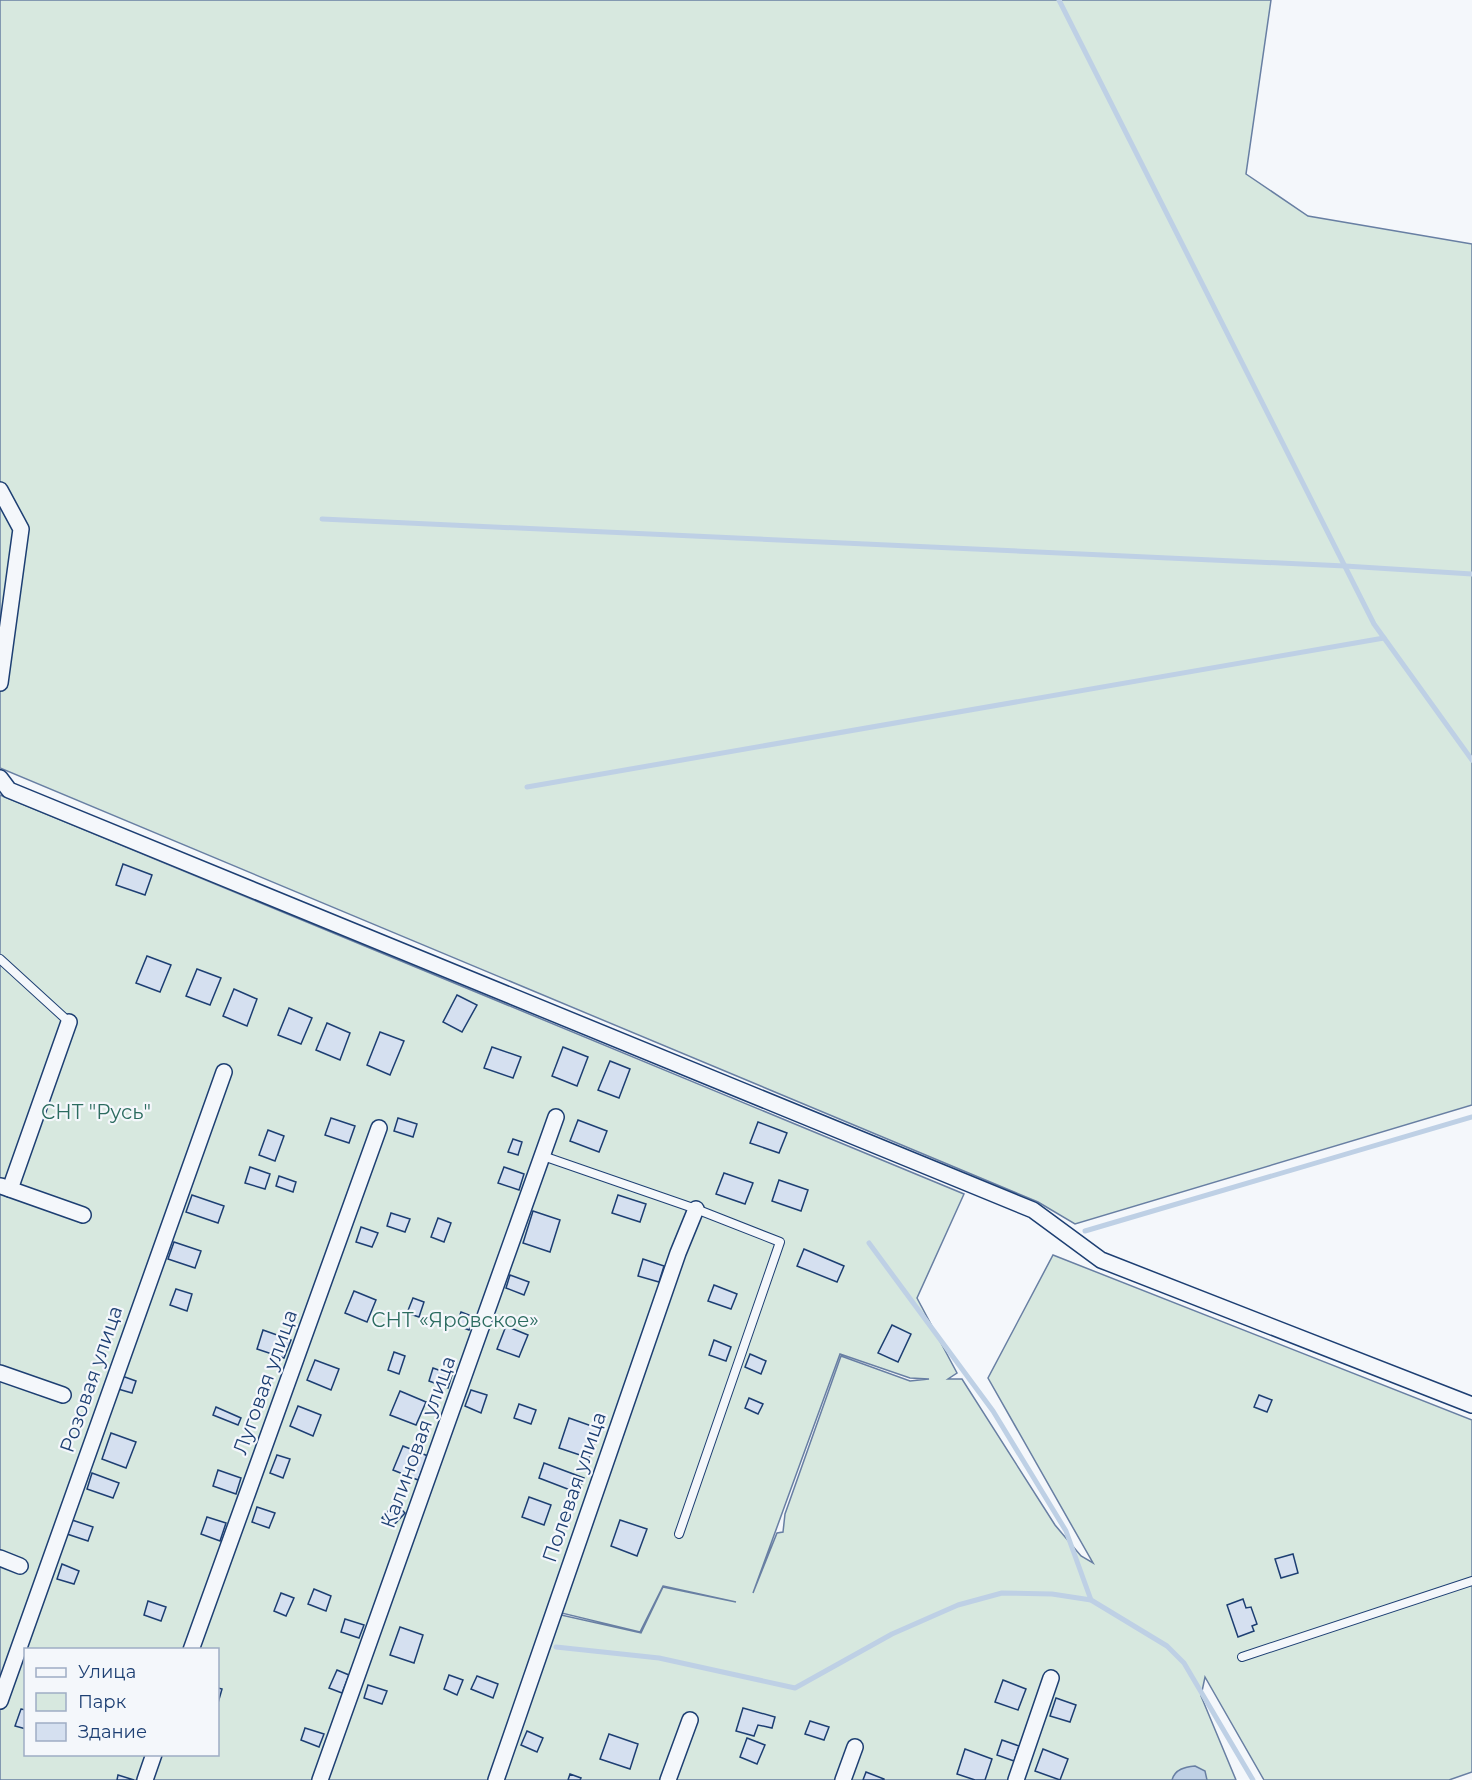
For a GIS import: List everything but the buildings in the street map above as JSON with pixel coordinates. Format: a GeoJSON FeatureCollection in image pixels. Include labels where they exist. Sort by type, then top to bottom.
{"type":"FeatureCollection","features":[{"type":"Feature","properties":{"kind":"street"},"geometry":{"type":"LineString","coordinates":[[0,490],[21,529],[0,683]]}},
{"type":"Feature","properties":{"kind":"street"},"geometry":{"type":"LineString","coordinates":[[0,778],[9,790],[1034,1210],[1101,1260],[1472,1405]]}},
{"type":"Feature","properties":{"kind":"street"},"geometry":{"type":"LineString","coordinates":[[69,1022],[5,1187],[83,1215]]}},
{"type":"Feature","properties":{"kind":"street","name":"Розовая улица"},"geometry":{"type":"LineString","coordinates":[[0,1701],[224,1072]]}},
{"type":"Feature","properties":{"kind":"street","name":"Калиновая улица"},"geometry":{"type":"LineString","coordinates":[[320,1780],[556,1117]]}},
{"type":"Feature","properties":{"kind":"street","name":"Луговая улица"},"geometry":{"type":"LineString","coordinates":[[193,1648],[379,1128]]}},
{"type":"Feature","properties":{"kind":"street","name":"Полевая улица"},"geometry":{"type":"LineString","coordinates":[[495,1780],[696,1209]]}},
{"type":"Feature","properties":{"kind":"street"},"geometry":{"type":"LineString","coordinates":[[0,1372],[63,1395]]}},
{"type":"Feature","properties":{"kind":"street"},"geometry":{"type":"LineString","coordinates":[[0,1558],[20,1566]]}},
{"type":"Feature","properties":{"kind":"street"},"geometry":{"type":"LineString","coordinates":[[1016,1780],[1051,1678]]}},
{"type":"Feature","properties":{"kind":"street"},"geometry":{"type":"LineString","coordinates":[[668,1780],[690,1720]]}},
{"type":"Feature","properties":{"kind":"street"},"geometry":{"type":"LineString","coordinates":[[843,1780],[855,1747]]}},
{"type":"Feature","properties":{"kind":"street"},"geometry":{"type":"LineString","coordinates":[[145,1780],[154,1756]]}},
{"type":"Feature","properties":{"kind":"lane"},"geometry":{"type":"LineString","coordinates":[[0,959],[69,1022]]}},
{"type":"Feature","properties":{"kind":"lane"},"geometry":{"type":"LineString","coordinates":[[543,1156],[696,1209],[780,1242],[679,1534]]}},
{"type":"Feature","properties":{"kind":"lane"},"geometry":{"type":"LineString","coordinates":[[1242,1657],[1472,1581]]}},
{"type":"Feature","properties":{"kind":"green space"},"geometry":{"type":"Polygon","coordinates":[[[0,0],[1271,0],[1246,174],[1308,216],[1472,244],[1472,1105],[1075,1224],[1038,1202],[0,768],[0,0]]]}},
{"type":"Feature","properties":{"kind":"green space","name":"СНТ «Яровское»"},"geometry":{"type":"Polygon","coordinates":[[[0,795],[964,1194],[917,1298],[957,1373],[948,1379],[962,1379],[1055,1525],[1081,1556],[1093,1563],[988,1378],[1053,1255],[1472,1420],[1472,1772],[1449,1780],[1264,1780],[1205,1677],[1201,1696],[1236,1780],[0,1780],[0,795]],[[840,1354],[753,1593],[777,1533],[783,1532],[785,1514],[841,1356],[910,1381],[929,1379],[910,1378],[840,1354]],[[663,1586],[640,1632],[562,1613],[561,1615],[641,1633],[663,1587],[736,1602],[663,1586]]]}},
{"type":"Feature","properties":{"kind":"water"},"geometry":{"type":"Polygon","coordinates":[[[1195,1766],[1205,1771],[1207,1780],[1172,1780],[1178,1771],[1195,1766]]]}},
{"type":"Feature","properties":{"kind":"waterway"},"geometry":{"type":"LineString","coordinates":[[1059,0],[1374,624],[1472,760]]}},
{"type":"Feature","properties":{"kind":"waterway"},"geometry":{"type":"LineString","coordinates":[[322,519],[1345,566],[1472,574]]}},
{"type":"Feature","properties":{"kind":"waterway"},"geometry":{"type":"LineString","coordinates":[[527,787],[1384,638]]}},
{"type":"Feature","properties":{"kind":"waterway"},"geometry":{"type":"LineString","coordinates":[[1085,1231],[1472,1117]]}},
{"type":"Feature","properties":{"kind":"waterway"},"geometry":{"type":"LineString","coordinates":[[869,1243],[993,1411],[1066,1531],[1091,1600]]}},
{"type":"Feature","properties":{"kind":"waterway"},"geometry":{"type":"LineString","coordinates":[[556,1647],[659,1658],[795,1688],[892,1634],[958,1605],[1002,1593],[1052,1594],[1091,1600],[1167,1646],[1184,1663],[1253,1780]]}},
{"type":"Feature","properties":{"kind":"park label","name":"СНТ \"Русь\""},"geometry":{"type":"Point","coordinates":[96,1112]}}]}
